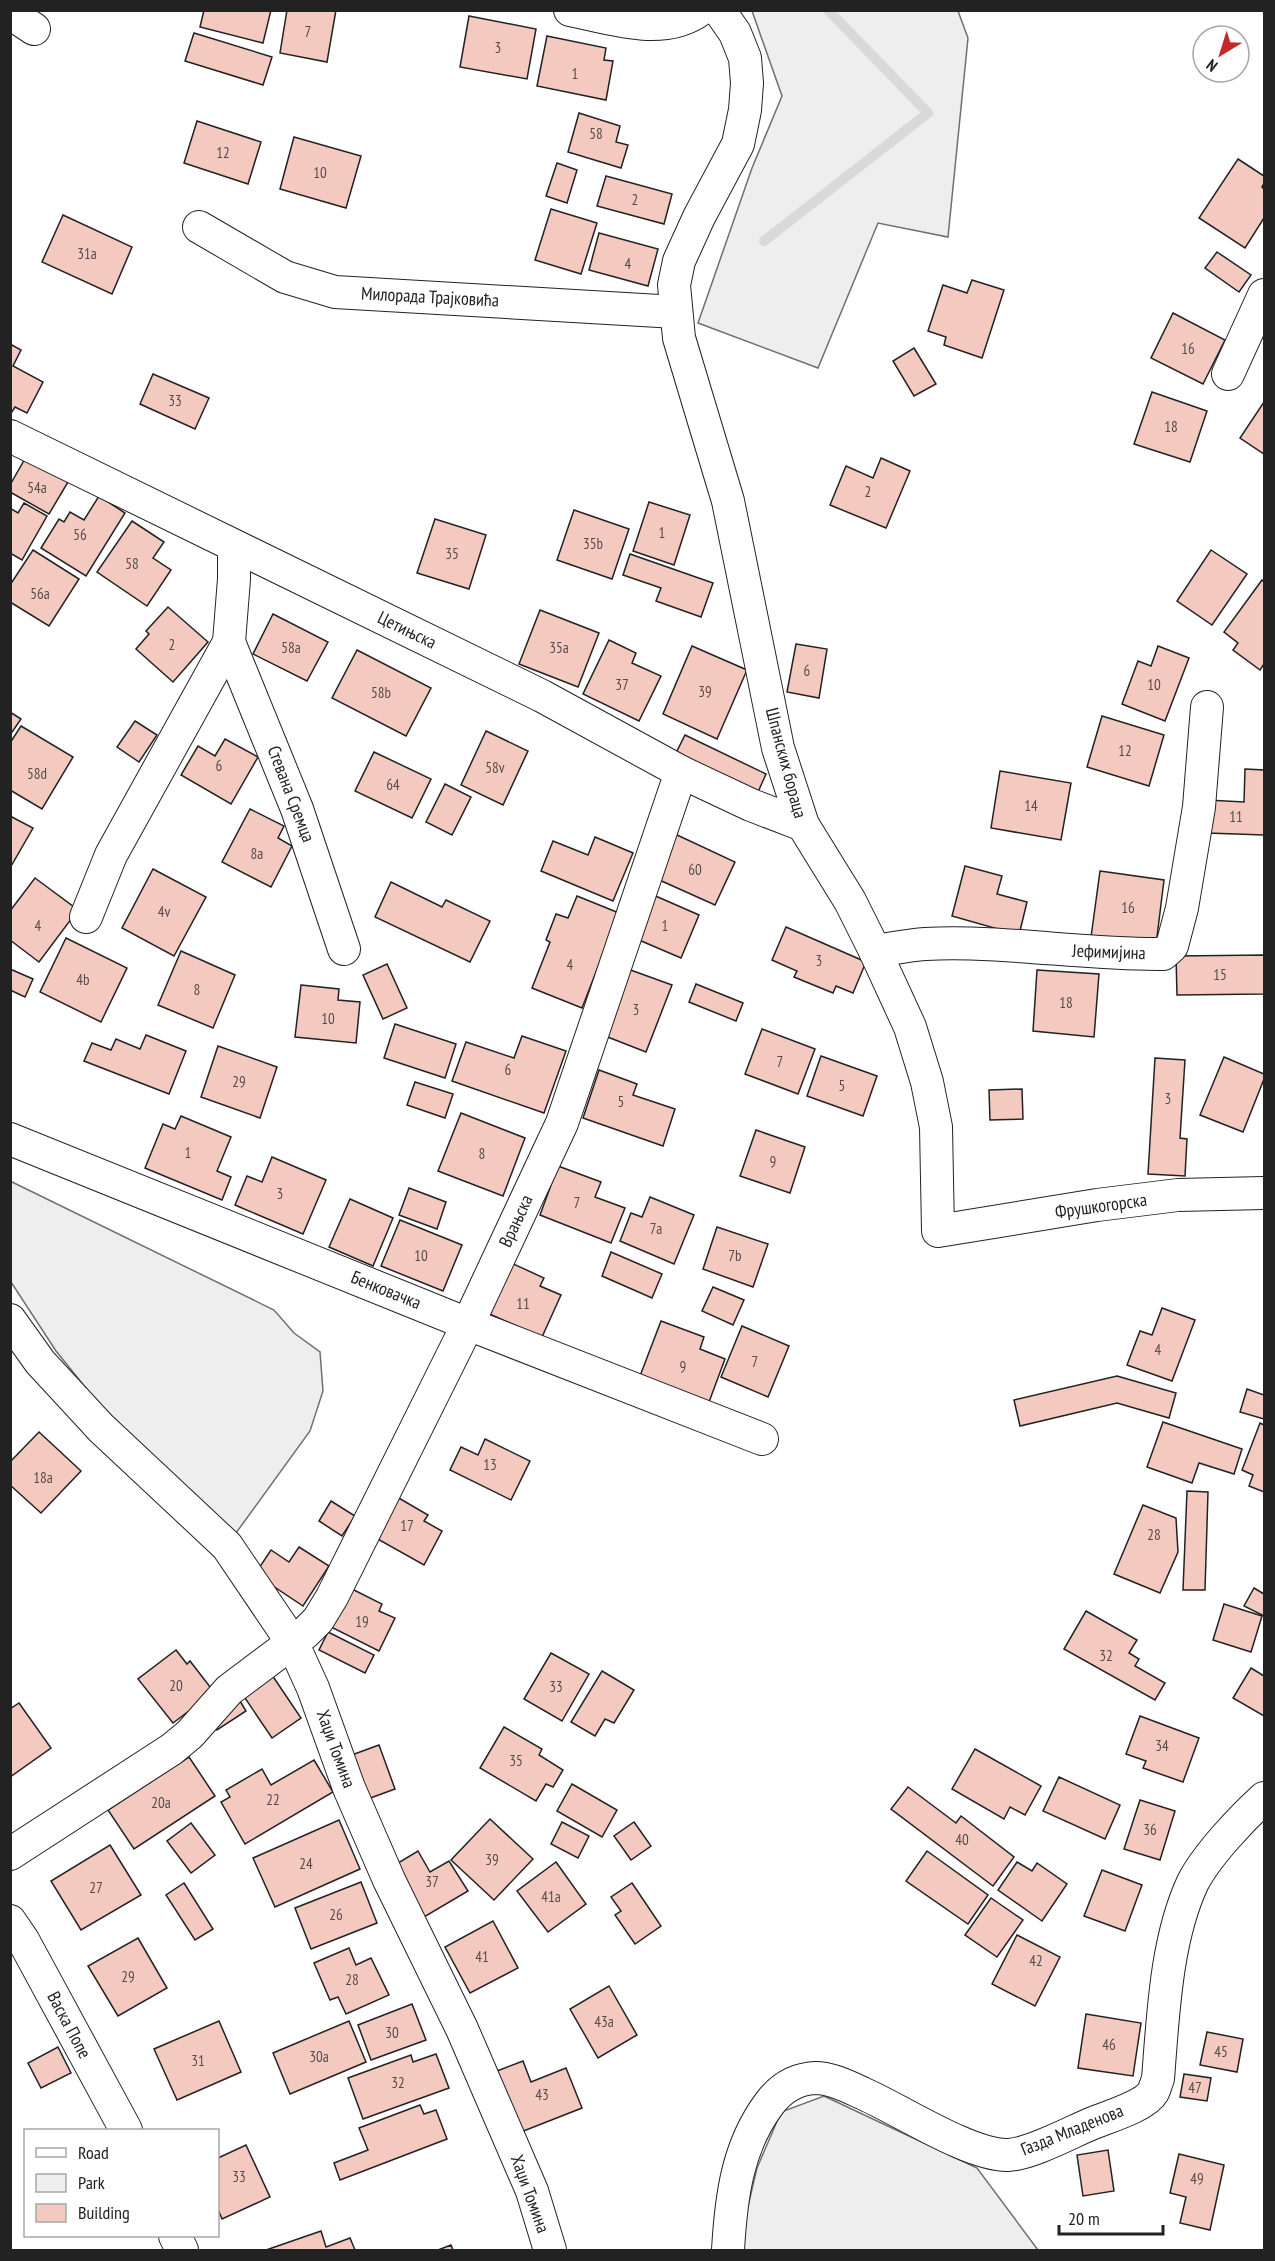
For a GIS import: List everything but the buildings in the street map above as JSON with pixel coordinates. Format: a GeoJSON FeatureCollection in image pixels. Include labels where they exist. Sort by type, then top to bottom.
{"type":"FeatureCollection","features":[{"type":"Feature","properties":{"kind":"street"},"geometry":{"type":"LineString","coordinates":[[570,10],[640,24],[667,24],[693,16],[700,10]]}},
{"type":"Feature","properties":{"kind":"street","name":"Шпанских бораца"},"geometry":{"type":"LineString","coordinates":[[719,10],[735,33],[745,58],[747,83],[745,110],[738,144],[699,217],[679,261],[674,285],[679,338],[728,501],[778,748],[803,825],[850,901],[875,951],[910,1027],[927,1082],[936,1127],[938,1231]]}},
{"type":"Feature","properties":{"kind":"street","name":"Милорада Трајковића"},"geometry":{"type":"LineString","coordinates":[[199,227],[285,277],[335,292],[676,312]]}},
{"type":"Feature","properties":{"kind":"street"},"geometry":{"type":"LineString","coordinates":[[1228,374],[1264,296]]}},
{"type":"Feature","properties":{"kind":"street","name":"Цетињска"},"geometry":{"type":"LineString","coordinates":[[10,436],[542,696],[681,772],[751,805],[803,825]]}},
{"type":"Feature","properties":{"kind":"street","name":"Стевана Сремца"},"geometry":{"type":"LineString","coordinates":[[86,917],[111,855],[229,642],[234,546]]}},
{"type":"Feature","properties":{"kind":"street","name":"Стевана Сремца"},"geometry":{"type":"LineString","coordinates":[[229,642],[297,809],[344,949]]}},
{"type":"Feature","properties":{"kind":"street","name":"Јефимијина"},"geometry":{"type":"LineString","coordinates":[[875,951],[922,944],[973,944],[1124,954],[1163,954],[1172,946],[1182,908],[1199,807],[1207,707]]}},
{"type":"Feature","properties":{"kind":"street","name":"Врањска"},"geometry":{"type":"LineString","coordinates":[[10,1854],[172,1749],[190,1734],[229,1690],[305,1633],[318,1620],[332,1597],[468,1324],[562,1123],[681,772]]}},
{"type":"Feature","properties":{"kind":"street","name":"Бенковачка"},"geometry":{"type":"LineString","coordinates":[[10,1139],[468,1324],[762,1438]]}},
{"type":"Feature","properties":{"kind":"street","name":"Фрушкогорска"},"geometry":{"type":"LineString","coordinates":[[938,1231],[1097,1205],[1178,1195],[1264,1193]]}},
{"type":"Feature","properties":{"kind":"street","name":"Хаџи Томина"},"geometry":{"type":"LineString","coordinates":[[10,1320],[40,1362],[101,1428],[226,1546],[292,1642],[313,1688],[350,1788],[389,1880],[462,2030],[532,2191],[550,2250]]}},
{"type":"Feature","properties":{"kind":"street","name":"Газда Младенова"},"geometry":{"type":"LineString","coordinates":[[728,2250],[730,2209],[738,2166],[751,2133],[765,2110],[777,2093],[790,2084],[814,2078],[838,2082],[889,2105],[967,2146],[1008,2155],[1031,2149],[1129,2108],[1153,2093],[1158,2079],[1165,1990],[1180,1915],[1194,1880],[1221,1843],[1264,1798]]}},
{"type":"Feature","properties":{"kind":"street","name":"Васка Попе"},"geometry":{"type":"LineString","coordinates":[[10,1921],[125,2129]]}},
{"type":"Feature","properties":{"kind":"green space"},"geometry":{"type":"Polygon","coordinates":[[[752,11],[958,11],[968,38],[948,237],[878,223],[818,368],[698,323],[752,168],[782,96],[752,11]]]}},
{"type":"Feature","properties":{"kind":"green space"},"geometry":{"type":"Polygon","coordinates":[[[10,1181],[274,1310],[294,1333],[320,1352],[323,1391],[310,1431],[236,1533],[111,1419],[56,1351],[11,1282],[10,1181]]]}},
{"type":"Feature","properties":{"kind":"green space"},"geometry":{"type":"Polygon","coordinates":[[[824,2096],[977,2168],[1038,2250],[741,2250],[740,2240],[757,2168],[781,2112],[824,2096]]]}},
{"type":"Feature","properties":{"kind":"waterway"},"geometry":{"type":"LineString","coordinates":[[764,241],[928,113],[828,10]]}}]}
